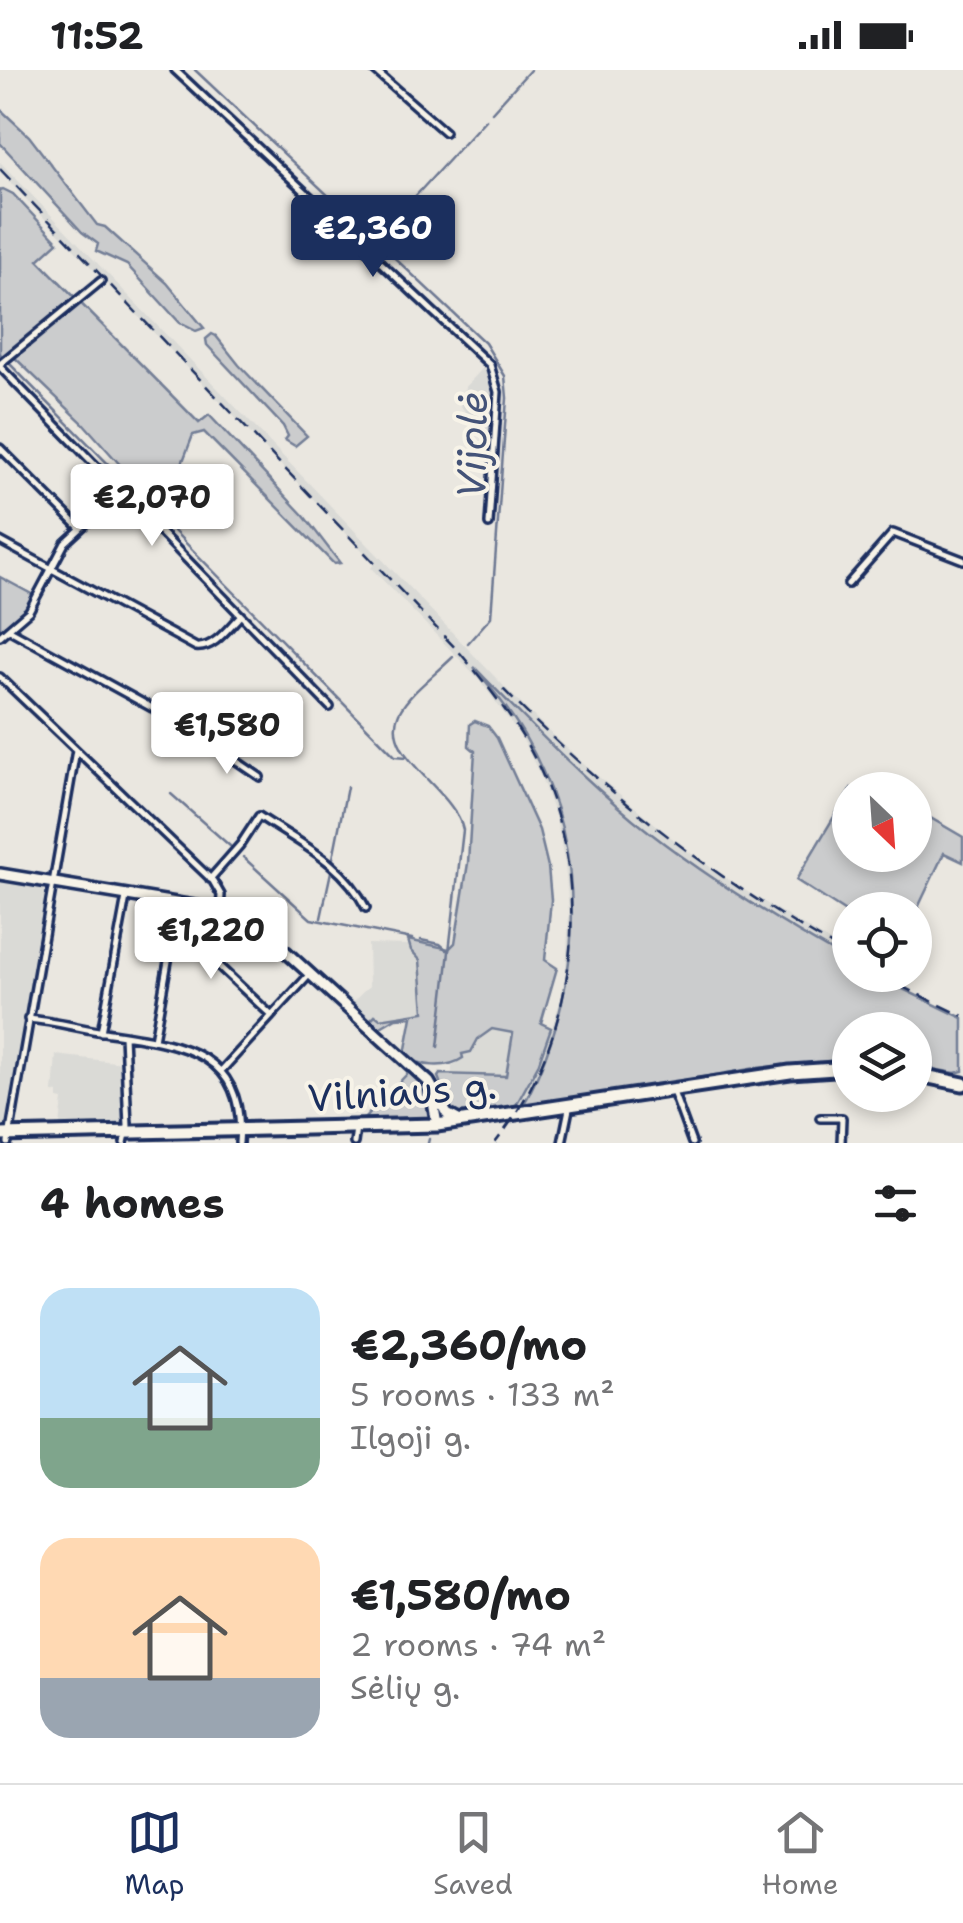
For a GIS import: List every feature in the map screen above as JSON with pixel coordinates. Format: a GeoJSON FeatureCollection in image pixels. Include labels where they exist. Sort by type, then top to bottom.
{"type":"FeatureCollection","features":[{"type":"Feature","properties":{"kind":"highway","name":"Vilniaus g."},"geometry":{"type":"LineString","coordinates":[[6,1138],[240,1137],[473,1122],[792,1065],[832,1065]]}},
{"type":"Feature","properties":{"kind":"highway"},"geometry":{"type":"LineString","coordinates":[[932,1075],[963,1081]]}},
{"type":"Feature","properties":{"kind":"main road"},"geometry":{"type":"LineString","coordinates":[[0,874],[178,903],[220,913],[265,935],[429,1082],[451,1118],[473,1122]]}},
{"type":"Feature","properties":{"kind":"main road"},"geometry":{"type":"LineString","coordinates":[[429,1082],[437,1125]]}},
{"type":"Feature","properties":{"kind":"street"},"geometry":{"type":"LineString","coordinates":[[176,70],[490,365],[498,392],[489,524]]}},
{"type":"Feature","properties":{"kind":"street"},"geometry":{"type":"LineString","coordinates":[[374,70],[445,132]]}},
{"type":"Feature","properties":{"kind":"street"},"geometry":{"type":"LineString","coordinates":[[101,282],[0,366],[330,706]]}},
{"type":"Feature","properties":{"kind":"street"},"geometry":{"type":"LineString","coordinates":[[0,448],[80,528]]}},
{"type":"Feature","properties":{"kind":"street"},"geometry":{"type":"LineString","coordinates":[[0,636],[28,611],[65,543],[120,492]]}},
{"type":"Feature","properties":{"kind":"street"},"geometry":{"type":"LineString","coordinates":[[848,584],[893,533],[963,560]]}},
{"type":"Feature","properties":{"kind":"street"},"geometry":{"type":"LineString","coordinates":[[0,541],[196,646],[205,648],[212,644],[240,616]]}},
{"type":"Feature","properties":{"kind":"street"},"geometry":{"type":"LineString","coordinates":[[8,629],[185,726],[260,777]]}},
{"type":"Feature","properties":{"kind":"street"},"geometry":{"type":"LineString","coordinates":[[0,677],[210,879],[221,895],[220,913]]}},
{"type":"Feature","properties":{"kind":"street"},"geometry":{"type":"LineString","coordinates":[[6,1138],[76,750]]}},
{"type":"Feature","properties":{"kind":"street"},"geometry":{"type":"LineString","coordinates":[[210,879],[240,845],[256,818],[262,816],[331,862],[347,877],[366,908]]}},
{"type":"Feature","properties":{"kind":"street"},"geometry":{"type":"LineString","coordinates":[[102,1032],[127,894]]}},
{"type":"Feature","properties":{"kind":"street"},"geometry":{"type":"LineString","coordinates":[[154,1040],[178,903]]}},
{"type":"Feature","properties":{"kind":"street"},"geometry":{"type":"LineString","coordinates":[[174,924],[271,1015]]}},
{"type":"Feature","properties":{"kind":"street"},"geometry":{"type":"LineString","coordinates":[[221,1071],[310,974]]}},
{"type":"Feature","properties":{"kind":"street"},"geometry":{"type":"LineString","coordinates":[[28,1019],[194,1050],[221,1071],[235,1094],[240,1137]]}},
{"type":"Feature","properties":{"kind":"street"},"geometry":{"type":"LineString","coordinates":[[124,1035],[125,1138]]}},
{"type":"Feature","properties":{"kind":"street"},"geometry":{"type":"LineString","coordinates":[[672,1089],[692,1143]]}},
{"type":"Feature","properties":{"kind":"street"},"geometry":{"type":"LineString","coordinates":[[562,1143],[569,1106]]}},
{"type":"Feature","properties":{"kind":"street"},"geometry":{"type":"LineString","coordinates":[[820,1118],[842,1118],[841,1143]]}},
{"type":"Feature","properties":{"kind":"street"},"geometry":{"type":"LineString","coordinates":[[354,1143],[356,1128]]}},
{"type":"Feature","properties":{"kind":"shaded area"},"geometry":{"type":"Polygon","coordinates":[[[0,109],[29,136],[97,225],[105,227],[167,283],[204,328],[196,331],[180,323],[127,265],[96,251],[98,244],[82,232],[0,143],[0,109]]]}},
{"type":"Feature","properties":{"kind":"shaded area"},"geometry":{"type":"Polygon","coordinates":[[[0,162],[524,707],[588,768],[689,852],[832,943],[832,951],[732,891],[633,819],[550,745],[486,680],[524,735],[544,775],[560,820],[572,888],[572,942],[564,999],[533,1088],[522,1108],[515,1109],[543,1055],[561,999],[569,911],[557,822],[522,738],[479,679],[371,568],[374,564],[363,551],[0,172],[0,162]]]}},
{"type":"Feature","properties":{"kind":"shaded area"},"geometry":{"type":"Polygon","coordinates":[[[3,189],[13,194],[58,242],[38,260],[199,423],[209,415],[304,516],[340,563],[334,564],[204,432],[193,435],[163,513],[83,423],[11,354],[0,362],[3,189]]]}},
{"type":"Feature","properties":{"kind":"shaded area"},"geometry":{"type":"Polygon","coordinates":[[[212,334],[307,436],[295,446],[285,440],[288,436],[283,426],[207,345],[206,339],[212,334]]]}},
{"type":"Feature","properties":{"kind":"shaded area"},"geometry":{"type":"Polygon","coordinates":[[[483,368],[489,368],[496,385],[493,448],[460,405],[460,396],[483,368]]]}},
{"type":"Feature","properties":{"kind":"shaded area"},"geometry":{"type":"Polygon","coordinates":[[[0,577],[37,597],[29,611],[0,636],[0,577]]]}},
{"type":"Feature","properties":{"kind":"shaded area"},"geometry":{"type":"Polygon","coordinates":[[[474,667],[552,746],[634,820],[766,913],[832,952],[832,992],[909,992],[963,1018],[963,1071],[932,1069],[932,1012],[832,1012],[832,1061],[756,1068],[522,1108],[543,1063],[568,969],[570,873],[561,825],[546,779],[519,726],[474,667]]]}},
{"type":"Feature","properties":{"kind":"shaded area"},"geometry":{"type":"Polygon","coordinates":[[[475,721],[488,726],[497,738],[539,830],[551,900],[545,960],[557,968],[541,1023],[551,1028],[538,1065],[516,1105],[460,1115],[451,1110],[438,1077],[506,1076],[513,1033],[492,1029],[478,1039],[471,1052],[462,1054],[463,1058],[433,1065],[405,1054],[412,1017],[396,1018],[379,1028],[370,1020],[375,1015],[380,1019],[424,1012],[420,960],[408,940],[449,949],[455,943],[468,863],[475,751],[469,746],[470,724],[475,721]]]}},
{"type":"Feature","properties":{"kind":"shaded area"},"geometry":{"type":"Polygon","coordinates":[[[932,819],[963,837],[963,862],[944,853],[925,892],[832,892],[832,903],[796,880],[832,820],[832,872],[932,872],[932,819]]]}},
{"type":"Feature","properties":{"kind":"shaded area"},"geometry":{"type":"Polygon","coordinates":[[[0,881],[43,888],[46,896],[7,1126],[0,1126],[0,881]]]}},
{"type":"Feature","properties":{"kind":"shaded area"},"geometry":{"type":"Polygon","coordinates":[[[368,944],[410,945],[420,959],[424,1012],[379,1019],[375,1015],[370,1020],[352,1003],[369,986],[368,944]]]}},
{"type":"Feature","properties":{"kind":"shaded area"},"geometry":{"type":"Polygon","coordinates":[[[492,1029],[513,1033],[506,1076],[452,1073],[452,1066],[463,1058],[461,1055],[492,1029]]]}},
{"type":"Feature","properties":{"kind":"shaded area"},"geometry":{"type":"Polygon","coordinates":[[[56,1055],[123,1063],[127,1123],[60,1126],[63,1100],[53,1092],[56,1055]]]}},
{"type":"Feature","properties":{"kind":"shaded area"},"geometry":{"type":"Polygon","coordinates":[[[410,1071],[428,1087],[431,1117],[360,1123],[410,1071]]]}},
{"type":"Feature","properties":{"kind":"waterway","name":"Vijolė"},"geometry":{"type":"LineString","coordinates":[[195,70],[485,343],[505,376],[507,398],[491,617],[468,643]]}},
{"type":"Feature","properties":{"kind":"waterway"},"geometry":{"type":"LineString","coordinates":[[492,112],[530,70]]}},
{"type":"Feature","properties":{"kind":"waterway"},"geometry":{"type":"LineString","coordinates":[[384,244],[388,226],[486,119]]}},
{"type":"Feature","properties":{"kind":"waterway"},"geometry":{"type":"LineString","coordinates":[[8,362],[395,756],[407,757]]}},
{"type":"Feature","properties":{"kind":"waterway","name":"Vijolė"},"geometry":{"type":"LineString","coordinates":[[438,1047],[463,830],[447,801],[408,758],[396,728],[399,713],[410,698],[453,657]]}},
{"type":"Feature","properties":{"kind":"waterway"},"geometry":{"type":"LineString","coordinates":[[333,858],[347,787]]}},
{"type":"Feature","properties":{"kind":"waterway"},"geometry":{"type":"LineString","coordinates":[[171,794],[230,846]]}},
{"type":"Feature","properties":{"kind":"waterway"},"geometry":{"type":"LineString","coordinates":[[243,857],[311,919],[412,939]]}},
{"type":"Feature","properties":{"kind":"waterway"},"geometry":{"type":"LineString","coordinates":[[321,918],[332,867]]}},
{"type":"Feature","properties":{"kind":"waterway"},"geometry":{"type":"LineString","coordinates":[[421,940],[440,944],[447,950]]}},
{"type":"Feature","properties":{"kind":"waterway","name":"Vijolė"},"geometry":{"type":"LineString","coordinates":[[428,1143],[429,1139]]}},
{"type":"Feature","properties":{"kind":"railway"},"geometry":{"type":"LineString","coordinates":[[0,169],[461,654],[506,711],[534,757],[558,820],[568,868],[568,965],[559,1013],[544,1059],[522,1103],[495,1143]]}},
{"type":"Feature","properties":{"kind":"railway"},"geometry":{"type":"LineString","coordinates":[[503,689],[583,765],[667,835],[756,899],[832,946]]}},
{"type":"Feature","properties":{"kind":"railway"},"geometry":{"type":"LineString","coordinates":[[913,992],[963,1016]]}}]}
